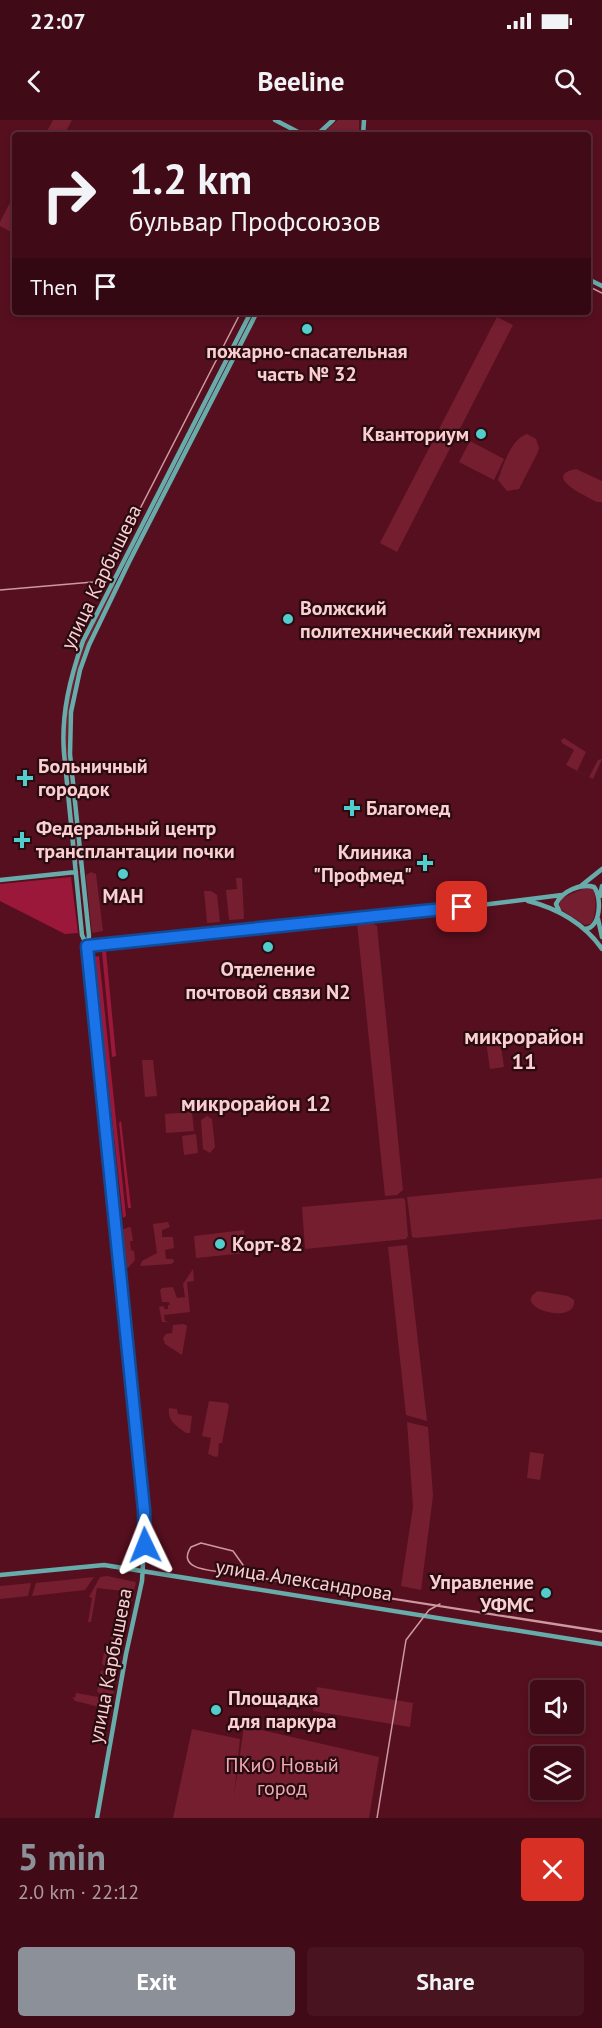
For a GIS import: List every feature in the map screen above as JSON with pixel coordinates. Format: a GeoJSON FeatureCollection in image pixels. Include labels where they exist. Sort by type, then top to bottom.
{"type":"FeatureCollection","features":[{"type":"Feature","properties":{"kind":"street"},"geometry":{"type":"LineString","coordinates":[[275,120],[298,132]]}},
{"type":"Feature","properties":{"kind":"street"},"geometry":{"type":"LineString","coordinates":[[320,132],[333,120]]}},
{"type":"Feature","properties":{"kind":"street","name":"улица Карбышева"},"geometry":{"type":"LineString","coordinates":[[87,946],[89,936],[62,733],[73,669],[88,632],[249,315]]}},
{"type":"Feature","properties":{"kind":"street","name":"улица Карбышева"},"geometry":{"type":"LineString","coordinates":[[97,1818],[127,1650],[144,1570],[146,1529],[87,946],[82,934],[70,754],[72,712],[80,670],[89,645],[255,315]]}},
{"type":"Feature","properties":{"kind":"street"},"geometry":{"type":"LineString","coordinates":[[87,946],[562,895],[580,886],[602,869]]}},
{"type":"Feature","properties":{"kind":"street"},"geometry":{"type":"LineString","coordinates":[[0,880],[79,871]]}},
{"type":"Feature","properties":{"kind":"street"},"geometry":{"type":"LineString","coordinates":[[580,886],[594,887],[598,891],[599,898]]}},
{"type":"Feature","properties":{"kind":"street"},"geometry":{"type":"LineString","coordinates":[[585,929],[592,928],[596,924],[602,886]]}},
{"type":"Feature","properties":{"kind":"street"},"geometry":{"type":"LineString","coordinates":[[560,913],[556,904],[562,895]]}},
{"type":"Feature","properties":{"kind":"street"},"geometry":{"type":"LineString","coordinates":[[526,900],[544,905],[585,929],[602,949]]}},
{"type":"Feature","properties":{"kind":"street"},"geometry":{"type":"LineString","coordinates":[[598,916],[602,937]]}},
{"type":"Feature","properties":{"kind":"street"},"geometry":{"type":"LineString","coordinates":[[89,936],[99,944]]}},
{"type":"Feature","properties":{"kind":"street","name":"улица Александрова"},"geometry":{"type":"LineString","coordinates":[[0,1575],[104,1565],[602,1644]]}},
{"type":"Feature","properties":{"kind":"green space"},"geometry":{"type":"Polygon","coordinates":[[[53,120],[72,120],[66,132],[47,132],[53,120]]]}},
{"type":"Feature","properties":{"kind":"green space"},"geometry":{"type":"Polygon","coordinates":[[[338,120],[359,120],[359,132],[324,132],[338,120]]]}},
{"type":"Feature","properties":{"kind":"green space"},"geometry":{"type":"Polygon","coordinates":[[[12,199],[12,232],[0,226],[12,199]]]}},
{"type":"Feature","properties":{"kind":"green space"},"geometry":{"type":"Polygon","coordinates":[[[497,317],[513,325],[397,552],[380,543],[497,317]]]}},
{"type":"Feature","properties":{"kind":"green space"},"geometry":{"type":"Polygon","coordinates":[[[527,434],[536,439],[539,448],[537,454],[519,489],[507,491],[498,480],[500,474],[516,441],[527,434]]]}},
{"type":"Feature","properties":{"kind":"green space"},"geometry":{"type":"Polygon","coordinates":[[[470,441],[504,459],[494,480],[459,462],[470,441]]]}},
{"type":"Feature","properties":{"kind":"green space"},"geometry":{"type":"Polygon","coordinates":[[[576,469],[602,481],[602,502],[585,496],[565,481],[563,476],[566,472],[576,469]]]}},
{"type":"Feature","properties":{"kind":"green space"},"geometry":{"type":"Polygon","coordinates":[[[116,585],[82,658],[72,693],[68,766],[79,864],[77,864],[66,766],[70,692],[80,657],[116,585]]]}},
{"type":"Feature","properties":{"kind":"green space"},"geometry":{"type":"Polygon","coordinates":[[[564,738],[586,752],[577,771],[566,765],[574,750],[562,743],[561,740],[564,738]]]}},
{"type":"Feature","properties":{"kind":"green space"},"geometry":{"type":"Polygon","coordinates":[[[602,759],[593,779],[589,777],[598,760],[602,759]]]}},
{"type":"Feature","properties":{"kind":"green space"},"geometry":{"type":"Polygon","coordinates":[[[91,872],[96,874],[103,931],[92,933],[86,877],[91,872]]]}},
{"type":"Feature","properties":{"kind":"green space"},"geometry":{"type":"Polygon","coordinates":[[[236,878],[242,878],[244,919],[229,920],[226,890],[237,889],[236,878]]]}},
{"type":"Feature","properties":{"kind":"green space"},"geometry":{"type":"Polygon","coordinates":[[[587,887],[593,888],[595,906],[591,924],[585,925],[560,909],[559,904],[562,898],[587,887]]]}},
{"type":"Feature","properties":{"kind":"green space"},"geometry":{"type":"Polygon","coordinates":[[[204,891],[211,891],[217,895],[220,922],[207,923],[204,891]]]}},
{"type":"Feature","properties":{"kind":"green space"},"geometry":{"type":"Polygon","coordinates":[[[369,921],[377,926],[403,1190],[397,1195],[385,1196],[357,923],[369,921]]]}},
{"type":"Feature","properties":{"kind":"green space"},"geometry":{"type":"Polygon","coordinates":[[[500,1040],[504,1067],[490,1069],[486,1042],[500,1040]]]}},
{"type":"Feature","properties":{"kind":"green space"},"geometry":{"type":"Polygon","coordinates":[[[142,1060],[153,1060],[157,1096],[145,1097],[142,1060]]]}},
{"type":"Feature","properties":{"kind":"green space"},"geometry":{"type":"Polygon","coordinates":[[[192,1112],[194,1131],[166,1133],[165,1114],[192,1112]]]}},
{"type":"Feature","properties":{"kind":"green space"},"geometry":{"type":"Polygon","coordinates":[[[207,1116],[212,1119],[215,1147],[210,1153],[203,1149],[201,1120],[207,1116]]]}},
{"type":"Feature","properties":{"kind":"green space"},"geometry":{"type":"Polygon","coordinates":[[[196,1134],[198,1153],[184,1155],[182,1136],[196,1134]]]}},
{"type":"Feature","properties":{"kind":"green space"},"geometry":{"type":"Polygon","coordinates":[[[602,1178],[602,1219],[412,1237],[407,1197],[602,1178]]]}},
{"type":"Feature","properties":{"kind":"green space"},"geometry":{"type":"Polygon","coordinates":[[[403,1198],[408,1236],[406,1239],[305,1249],[302,1207],[403,1198]]]}},
{"type":"Feature","properties":{"kind":"green space"},"geometry":{"type":"Polygon","coordinates":[[[168,1222],[170,1227],[162,1230],[162,1237],[173,1237],[174,1248],[165,1250],[166,1259],[173,1259],[174,1262],[140,1266],[142,1261],[157,1253],[153,1224],[168,1222]]]}},
{"type":"Feature","properties":{"kind":"green space"},"geometry":{"type":"Polygon","coordinates":[[[129,1227],[133,1241],[130,1241],[131,1250],[134,1251],[135,1260],[128,1268],[125,1267],[121,1230],[129,1227]]]}},
{"type":"Feature","properties":{"kind":"green space","name":"Корт-82"},"geometry":{"type":"Polygon","coordinates":[[[244,1230],[246,1253],[196,1258],[194,1236],[244,1230]]]}},
{"type":"Feature","properties":{"kind":"green space"},"geometry":{"type":"Polygon","coordinates":[[[407,1245],[427,1421],[406,1415],[388,1247],[407,1245]]]}},
{"type":"Feature","properties":{"kind":"green space"},"geometry":{"type":"Polygon","coordinates":[[[193,1269],[194,1281],[187,1282],[190,1312],[164,1315],[165,1321],[169,1322],[162,1322],[159,1307],[164,1306],[164,1309],[168,1309],[170,1305],[169,1302],[162,1302],[160,1290],[173,1287],[177,1298],[185,1297],[183,1284],[193,1269]]]}},
{"type":"Feature","properties":{"kind":"green space"},"geometry":{"type":"Polygon","coordinates":[[[538,1291],[568,1296],[574,1300],[572,1308],[566,1312],[556,1313],[537,1308],[532,1303],[531,1297],[538,1291]]]}},
{"type":"Feature","properties":{"kind":"green space"},"geometry":{"type":"Polygon","coordinates":[[[173,1325],[187,1326],[182,1355],[165,1344],[163,1338],[166,1334],[172,1333],[173,1325]]]}},
{"type":"Feature","properties":{"kind":"green space"},"geometry":{"type":"Polygon","coordinates":[[[209,1401],[227,1403],[229,1406],[222,1443],[219,1443],[216,1457],[208,1454],[211,1438],[202,1436],[209,1401]]]}},
{"type":"Feature","properties":{"kind":"green space"},"geometry":{"type":"Polygon","coordinates":[[[169,1408],[177,1409],[178,1414],[192,1416],[190,1433],[186,1433],[173,1423],[169,1408]]]}},
{"type":"Feature","properties":{"kind":"green space"},"geometry":{"type":"Polygon","coordinates":[[[407,1422],[428,1427],[433,1496],[421,1590],[401,1586],[413,1507],[407,1422]]]}},
{"type":"Feature","properties":{"kind":"green space"},"geometry":{"type":"Polygon","coordinates":[[[530,1452],[544,1454],[540,1480],[527,1478],[530,1452]]]}},
{"type":"Feature","properties":{"kind":"green space"},"geometry":{"type":"Polygon","coordinates":[[[107,1576],[136,1582],[134,1590],[132,1592],[97,1588],[91,1622],[88,1622],[92,1598],[89,1597],[100,1577],[107,1576]]]}},
{"type":"Feature","properties":{"kind":"green space"},"geometry":{"type":"Polygon","coordinates":[[[94,1577],[85,1590],[32,1596],[36,1583],[94,1577]]]}},
{"type":"Feature","properties":{"kind":"green space"},"geometry":{"type":"Polygon","coordinates":[[[31,1583],[28,1596],[0,1599],[0,1586],[31,1583]]]}},
{"type":"Feature","properties":{"kind":"green space"},"geometry":{"type":"Polygon","coordinates":[[[120,1595],[132,1600],[120,1647],[112,1647],[110,1644],[120,1595]]]}},
{"type":"Feature","properties":{"kind":"green space"},"geometry":{"type":"Polygon","coordinates":[[[105,1648],[120,1652],[117,1667],[103,1665],[105,1648]]]}},
{"type":"Feature","properties":{"kind":"green space"},"geometry":{"type":"Polygon","coordinates":[[[101,1671],[117,1673],[116,1676],[105,1674],[103,1689],[114,1691],[111,1695],[97,1691],[101,1671]]]}},
{"type":"Feature","properties":{"kind":"green space"},"geometry":{"type":"Polygon","coordinates":[[[317,1687],[413,1703],[410,1727],[313,1711],[317,1687]]]}},
{"type":"Feature","properties":{"kind":"green space"},"geometry":{"type":"Polygon","coordinates":[[[76,1693],[110,1699],[112,1705],[105,1709],[75,1701],[72,1697],[75,1698],[76,1693]]]}},
{"type":"Feature","properties":{"kind":"green space","name":"ПКиО Новый город"},"geometry":{"type":"Polygon","coordinates":[[[244,1726],[379,1757],[369,1818],[173,1818],[192,1729],[240,1739],[234,1796],[244,1726]]]}},
{"type":"Feature","properties":{"kind":"shaded area"},"geometry":{"type":"Polygon","coordinates":[[[71,877],[78,933],[65,934],[0,901],[0,884],[71,877]]]}},
{"type":"Feature","properties":{"kind":"shaded area"},"geometry":{"type":"Polygon","coordinates":[[[106,951],[116,1056],[112,1057],[102,952],[106,951]]]}},
{"type":"Feature","properties":{"kind":"shaded area"},"geometry":{"type":"Polygon","coordinates":[[[99,956],[126,1216],[123,1218],[94,957],[99,956]]]}},
{"type":"Feature","properties":{"kind":"shaded area"},"geometry":{"type":"Polygon","coordinates":[[[121,1121],[131,1208],[128,1208],[119,1123],[121,1121]]]}},
{"type":"Feature","properties":{"kind":"tram line"},"geometry":{"type":"LineString","coordinates":[[591,288],[602,293]]}},
{"type":"Feature","properties":{"kind":"tram line"},"geometry":{"type":"LineString","coordinates":[[0,590],[93,582],[106,575],[239,315]]}},
{"type":"Feature","properties":{"kind":"tram line"},"geometry":{"type":"LineString","coordinates":[[602,1631],[256,1577],[248,1572],[233,1551],[201,1543],[191,1547],[188,1554],[191,1564],[208,1570],[602,1632]]}},
{"type":"Feature","properties":{"kind":"tram line"},"geometry":{"type":"LineString","coordinates":[[377,1818],[406,1640],[429,1610],[440,1604]]}},
{"type":"Feature","properties":{"kind":"place","name":"пожарно-спасательная часть № 32"},"geometry":{"type":"Point","coordinates":[307,329]}},
{"type":"Feature","properties":{"kind":"place","name":"Кванториум"},"geometry":{"type":"Point","coordinates":[481,434]}},
{"type":"Feature","properties":{"kind":"place","name":"Волжский политехнический техникум"},"geometry":{"type":"Point","coordinates":[288,619]}},
{"type":"Feature","properties":{"kind":"place","name":"Больничный городок"},"geometry":{"type":"Point","coordinates":[25,778]}},
{"type":"Feature","properties":{"kind":"place","name":"Благомед"},"geometry":{"type":"Point","coordinates":[352,808]}},
{"type":"Feature","properties":{"kind":"place","name":"Федеральный центр трансплантации почки"},"geometry":{"type":"Point","coordinates":[22,840]}},
{"type":"Feature","properties":{"kind":"place","name":"Клиника \"Профмед\""},"geometry":{"type":"Point","coordinates":[425,863]}},
{"type":"Feature","properties":{"kind":"place","name":"МАН"},"geometry":{"type":"Point","coordinates":[123,874]}},
{"type":"Feature","properties":{"kind":"place","name":"Отделение почтовой связи N2"},"geometry":{"type":"Point","coordinates":[268,947]}},
{"type":"Feature","properties":{"kind":"place","name":"Корт-82"},"geometry":{"type":"Point","coordinates":[220,1244]}},
{"type":"Feature","properties":{"kind":"place","name":"Управление УФМС"},"geometry":{"type":"Point","coordinates":[546,1593]}},
{"type":"Feature","properties":{"kind":"place","name":"Площадка для паркура"},"geometry":{"type":"Point","coordinates":[216,1710]}},
{"type":"Feature","properties":{"kind":"district","name":"микрорайон 11"},"geometry":{"type":"Point","coordinates":[524,1048]}},
{"type":"Feature","properties":{"kind":"district","name":"микрорайон 12"},"geometry":{"type":"Point","coordinates":[256,1103]}},
{"type":"Feature","properties":{"kind":"route"},"geometry":{"type":"LineString","coordinates":[[145,1545],[146,1529],[87,946],[462,907]]}}]}
